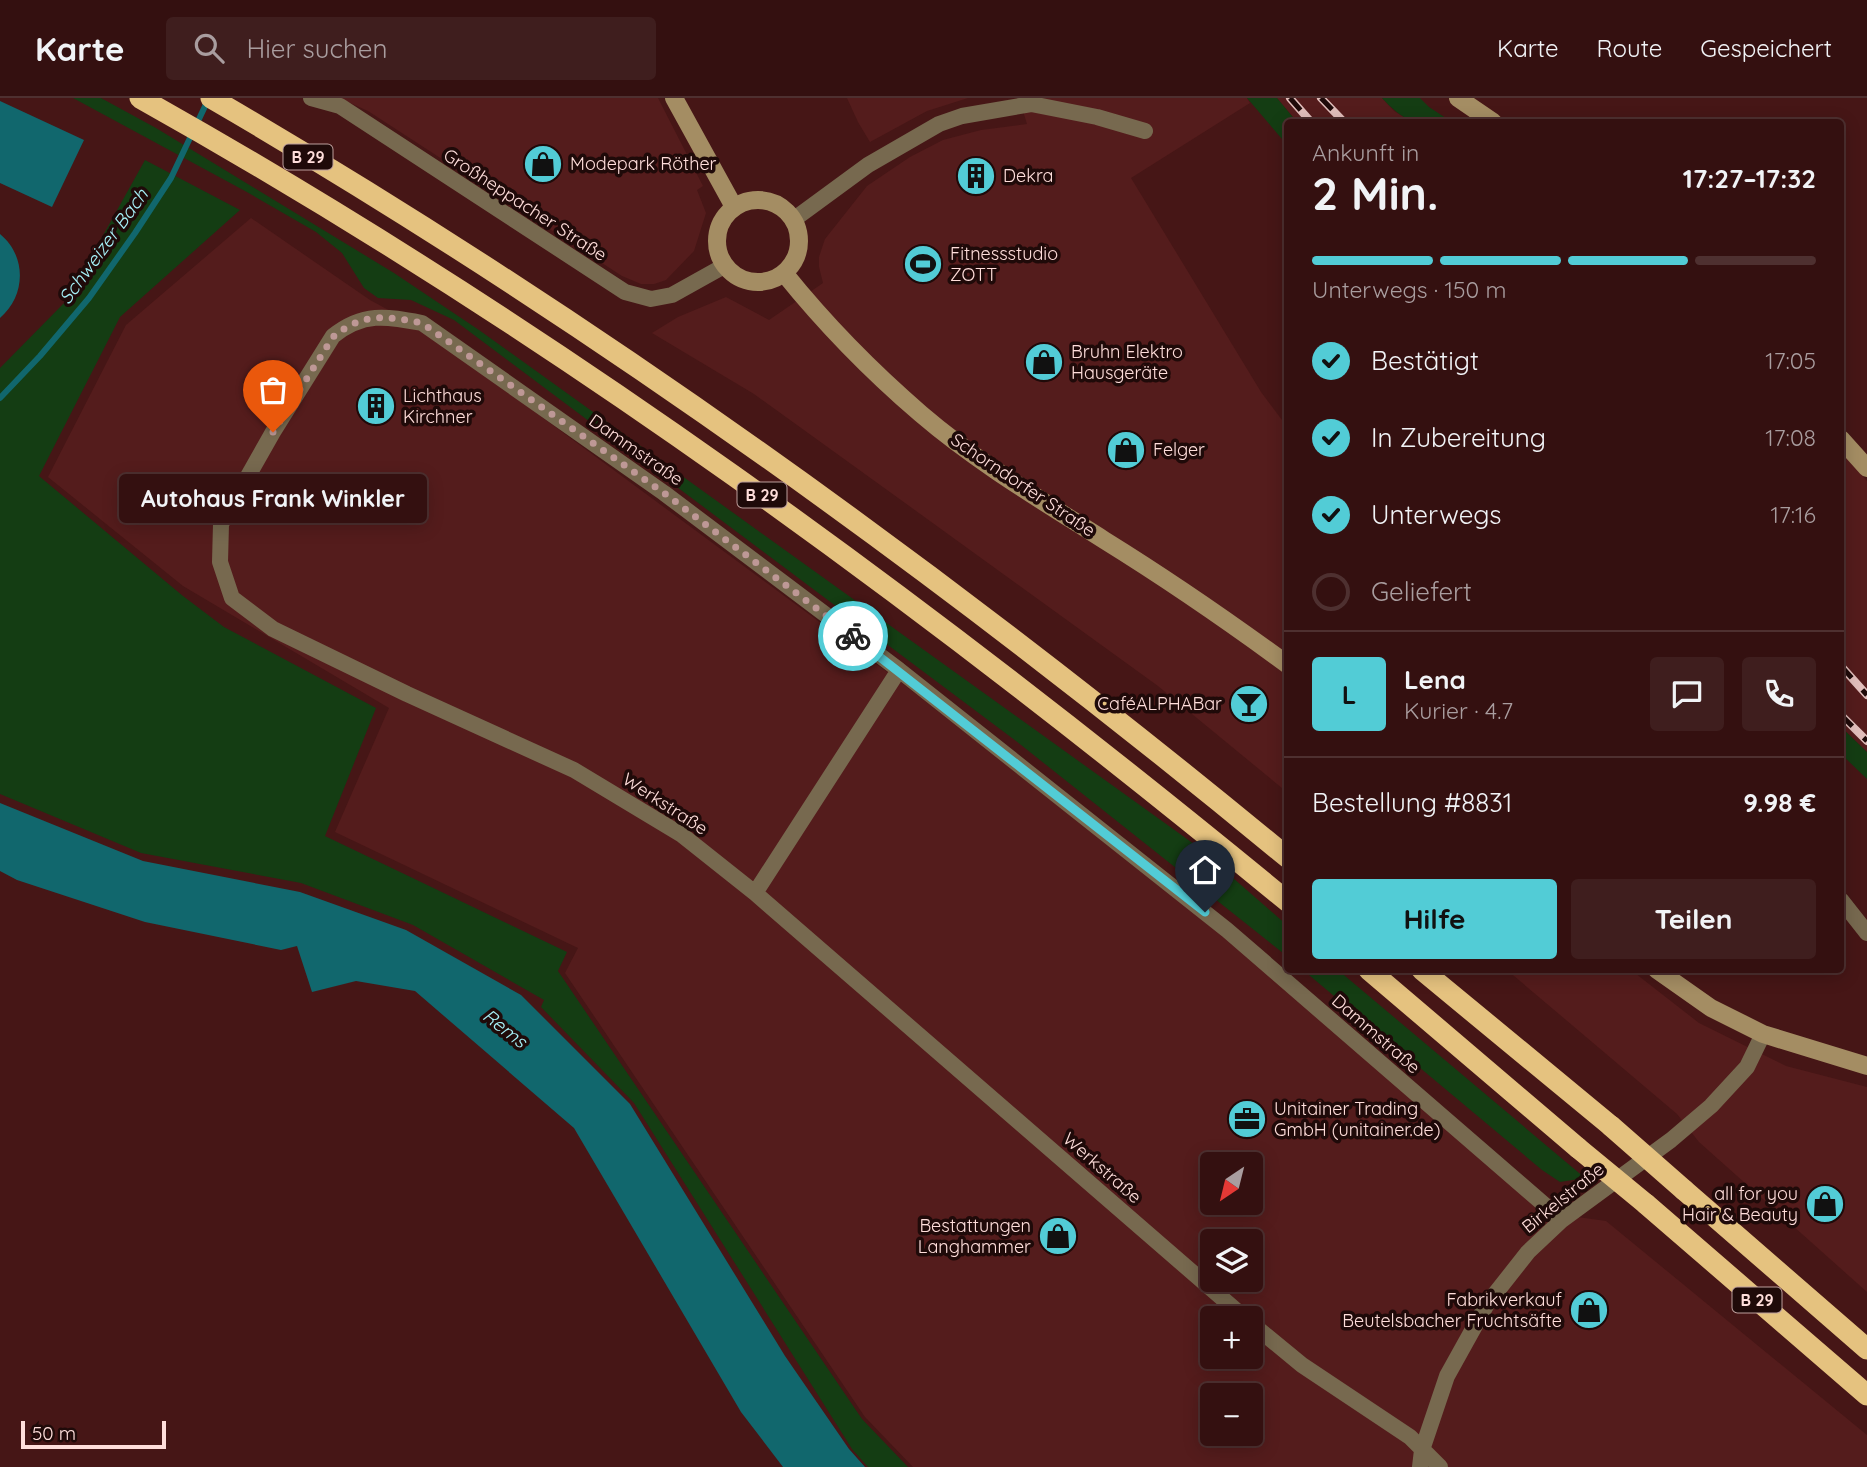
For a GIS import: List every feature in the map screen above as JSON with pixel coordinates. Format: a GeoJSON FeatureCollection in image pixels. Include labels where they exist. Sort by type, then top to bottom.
{"type":"FeatureCollection","features":[{"type":"Feature","properties":{"kind":"highway","name":"B 29"},"geometry":{"type":"LineString","coordinates":[[141,98],[423,268],[712,459],[861,566],[1057,715],[1284,899]]}},
{"type":"Feature","properties":{"kind":"highway","name":"B 29"},"geometry":{"type":"LineString","coordinates":[[215,100],[546,305],[740,438],[1021,644],[1284,855]]}},
{"type":"Feature","properties":{"kind":"highway","name":"B 29"},"geometry":{"type":"LineString","coordinates":[[1373,973],[1867,1395]]}},
{"type":"Feature","properties":{"kind":"highway","name":"B 29"},"geometry":{"type":"LineString","coordinates":[[1426,973],[1611,1126],[1867,1349]]}},
{"type":"Feature","properties":{"kind":"street","name":"Großheppacher Straße"},"geometry":{"type":"LineString","coordinates":[[311,98],[340,106],[625,292],[650,299],[672,295],[724,266]]}},
{"type":"Feature","properties":{"kind":"street"},"geometry":{"type":"LineString","coordinates":[[674,98],[734,207]]}},
{"type":"Feature","properties":{"kind":"street"},"geometry":{"type":"LineString","coordinates":[[1458,98],[1489,119]]}},
{"type":"Feature","properties":{"kind":"street"},"geometry":{"type":"LineString","coordinates":[[793,220],[868,165],[939,124],[962,116],[1031,104],[1097,117],[1146,131]]}},
{"type":"Feature","properties":{"kind":"street"},"geometry":{"type":"LineString","coordinates":[[760,200],[785,210],[793,220],[798,231],[797,254],[784,273],[773,280],[759,283],[746,281],[724,266],[716,241],[725,216],[734,207],[747,201],[760,200]]}},
{"type":"Feature","properties":{"kind":"street","name":"Schorndorfer Straße"},"geometry":{"type":"LineString","coordinates":[[784,273],[847,345],[922,415],[1004,477],[1208,607],[1284,661]]}},
{"type":"Feature","properties":{"kind":"street","name":"Dammstraße"},"geometry":{"type":"LineString","coordinates":[[333,337],[363,318],[393,317],[422,323],[664,493],[899,670],[1227,930],[1562,1220]]}},
{"type":"Feature","properties":{"kind":"street","name":"Werkstraße"},"geometry":{"type":"LineString","coordinates":[[333,337],[273,432],[222,524],[220,562],[232,598],[273,629],[407,694],[574,769],[682,835],[755,893],[1231,1306]]}},
{"type":"Feature","properties":{"kind":"street"},"geometry":{"type":"LineString","coordinates":[[1844,442],[1867,468]]}},
{"type":"Feature","properties":{"kind":"street"},"geometry":{"type":"LineString","coordinates":[[755,893],[899,670]]}},
{"type":"Feature","properties":{"kind":"street"},"geometry":{"type":"LineString","coordinates":[[1844,904],[1867,933]]}},
{"type":"Feature","properties":{"kind":"street"},"geometry":{"type":"LineString","coordinates":[[1661,973],[1711,1008],[1763,1034],[1867,1066]]}},
{"type":"Feature","properties":{"kind":"street","name":"Birkelstraße"},"geometry":{"type":"LineString","coordinates":[[1420,1467],[1422,1450],[1447,1376],[1487,1304],[1528,1252],[1562,1220],[1671,1140],[1711,1106],[1747,1067],[1763,1034]]}},
{"type":"Feature","properties":{"kind":"street"},"geometry":{"type":"LineString","coordinates":[[1263,1332],[1302,1365],[1410,1437],[1440,1467]]}},
{"type":"Feature","properties":{"kind":"shaded area"},"geometry":{"type":"Polygon","coordinates":[[[339,98],[658,98],[703,186],[697,190],[706,213],[694,251],[666,280],[641,284],[622,276],[368,111],[339,98]]]}},
{"type":"Feature","properties":{"kind":"shaded area"},"geometry":{"type":"Polygon","coordinates":[[[847,98],[968,98],[927,111],[870,142],[847,98]]]}},
{"type":"Feature","properties":{"kind":"shaded area"},"geometry":{"type":"Polygon","coordinates":[[[1019,98],[1247,98],[1250,103],[1131,178],[1261,392],[1284,423],[1284,790],[1158,686],[912,508],[754,394],[652,333],[678,317],[726,297],[769,320],[823,283],[819,257],[825,239],[867,186],[910,157],[943,140],[981,130],[1027,124],[1019,98]]]}},
{"type":"Feature","properties":{"kind":"shaded area"},"geometry":{"type":"Polygon","coordinates":[[[1277,98],[1382,98],[1394,111],[1407,119],[1294,119],[1277,98]]]}},
{"type":"Feature","properties":{"kind":"shaded area"},"geometry":{"type":"Polygon","coordinates":[[[251,218],[370,300],[420,327],[902,683],[1200,917],[1556,1214],[1606,1221],[1867,1435],[1867,1467],[913,1467],[865,1417],[565,973],[578,948],[335,832],[389,708],[183,586],[48,477],[126,325],[251,218]]]}},
{"type":"Feature","properties":{"kind":"shaded area"},"geometry":{"type":"Polygon","coordinates":[[[1844,455],[1867,481],[1867,752],[1844,730],[1844,455]]]}},
{"type":"Feature","properties":{"kind":"shaded area"},"geometry":{"type":"Polygon","coordinates":[[[1511,973],[1635,973],[1699,1023],[1786,1066],[1867,1087],[1867,1292],[1699,1142],[1677,1114],[1511,973]]]}},
{"type":"Feature","properties":{"kind":"green space"},"geometry":{"type":"Polygon","coordinates":[[[73,98],[101,98],[156,128],[394,273],[479,330],[1194,844],[1284,923],[1284,954],[1016,741],[454,320],[411,300],[378,298],[364,288],[342,253],[316,232],[73,98]]]}},
{"type":"Feature","properties":{"kind":"green space"},"geometry":{"type":"Polygon","coordinates":[[[1247,98],[1277,98],[1294,119],[1284,119],[1284,141],[1247,98]]]}},
{"type":"Feature","properties":{"kind":"green space"},"geometry":{"type":"Polygon","coordinates":[[[1382,98],[1420,98],[1447,119],[1408,119],[1382,98]]]}},
{"type":"Feature","properties":{"kind":"green space"},"geometry":{"type":"Polygon","coordinates":[[[145,160],[240,210],[120,317],[39,476],[224,627],[376,708],[325,836],[567,952],[558,971],[862,1419],[908,1467],[868,1467],[852,1449],[634,1103],[541,1007],[544,1000],[413,925],[301,883],[141,853],[0,794],[0,368],[67,300],[145,160]]]}},
{"type":"Feature","properties":{"kind":"green space"},"geometry":{"type":"Polygon","coordinates":[[[1844,730],[1867,752],[1867,779],[1844,757],[1844,730]]]}},
{"type":"Feature","properties":{"kind":"green space"},"geometry":{"type":"Polygon","coordinates":[[[1307,973],[1342,973],[1585,1178],[1560,1182],[1542,1170],[1307,973]]]}},
{"type":"Feature","properties":{"kind":"water"},"geometry":{"type":"Polygon","coordinates":[[[0,101],[84,140],[52,207],[0,183],[0,101]]]}},
{"type":"Feature","properties":{"kind":"water"},"geometry":{"type":"Polygon","coordinates":[[[0,234],[15,253],[20,276],[15,299],[0,318],[0,234]]]}},
{"type":"Feature","properties":{"kind":"water","name":"Rems"},"geometry":{"type":"Polygon","coordinates":[[[0,803],[143,861],[300,892],[406,930],[521,995],[630,1104],[785,1356],[849,1449],[865,1467],[783,1467],[741,1412],[574,1128],[415,991],[356,981],[312,992],[297,946],[281,950],[145,922],[17,880],[0,871],[0,803]]]}},
{"type":"Feature","properties":{"kind":"waterway","name":"Schweizer Bach"},"geometry":{"type":"LineString","coordinates":[[0,398],[89,298],[135,233],[171,178],[208,100]]}},
{"type":"Feature","properties":{"kind":"railway"},"geometry":{"type":"LineString","coordinates":[[1290,98],[1308,119]]}},
{"type":"Feature","properties":{"kind":"railway"},"geometry":{"type":"LineString","coordinates":[[1321,98],[1341,119]]}},
{"type":"Feature","properties":{"kind":"railway"},"geometry":{"type":"LineString","coordinates":[[1844,669],[1867,695]]}},
{"type":"Feature","properties":{"kind":"railway"},"geometry":{"type":"LineString","coordinates":[[1844,718],[1867,741]]}},
{"type":"Feature","properties":{"kind":"way so far"},"geometry":{"type":"LineString","coordinates":[[273,432],[333,337],[347,326],[363,318],[393,317],[422,323],[664,493],[853,636]]}},
{"type":"Feature","properties":{"kind":"place","name":"Modepark Röther"},"geometry":{"type":"Point","coordinates":[543,164]}},
{"type":"Feature","properties":{"kind":"place","name":"Dekra"},"geometry":{"type":"Point","coordinates":[976,176]}},
{"type":"Feature","properties":{"kind":"place","name":"Fitnessstudio ZOTT"},"geometry":{"type":"Point","coordinates":[923,264]}},
{"type":"Feature","properties":{"kind":"place","name":"Bruhn Elektro Hausgeräte"},"geometry":{"type":"Point","coordinates":[1044,362]}},
{"type":"Feature","properties":{"kind":"place","name":"Lichthaus Kirchner"},"geometry":{"type":"Point","coordinates":[376,406]}},
{"type":"Feature","properties":{"kind":"place","name":"Autohaus Frank Winkler"},"geometry":{"type":"Point","coordinates":[273,432]}},
{"type":"Feature","properties":{"kind":"place","name":"Felger"},"geometry":{"type":"Point","coordinates":[1126,450]}},
{"type":"Feature","properties":{"kind":"place","name":"CaféALPHABar"},"geometry":{"type":"Point","coordinates":[1249,704]}},
{"type":"Feature","properties":{"kind":"place","name":"Unitainer Trading GmbH (unitainer.de)"},"geometry":{"type":"Point","coordinates":[1247,1119]}},
{"type":"Feature","properties":{"kind":"place","name":"all for you Hair & Beauty"},"geometry":{"type":"Point","coordinates":[1825,1204]}},
{"type":"Feature","properties":{"kind":"place","name":"Bestattungen Langhammer"},"geometry":{"type":"Point","coordinates":[1058,1236]}},
{"type":"Feature","properties":{"kind":"place","name":"Fabrikverkauf Beutelsbacher Fruchtsäfte"},"geometry":{"type":"Point","coordinates":[1589,1310]}},
{"type":"Feature","properties":{"kind":"route"},"geometry":{"type":"LineString","coordinates":[[853,636],[1205,912]]}}]}
